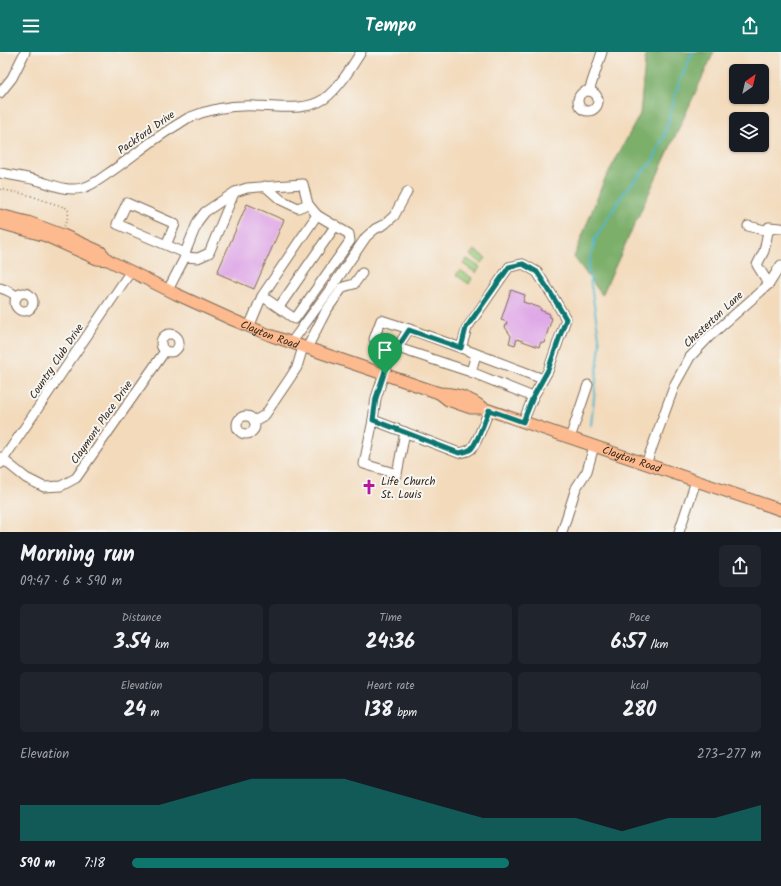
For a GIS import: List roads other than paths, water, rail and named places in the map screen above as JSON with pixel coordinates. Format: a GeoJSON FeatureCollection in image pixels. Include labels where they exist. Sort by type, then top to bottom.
{"type":"FeatureCollection","features":[{"type":"Feature","properties":{"kind":"main road","name":"Clayton Road"},"geometry":{"type":"LineString","coordinates":[[0,215],[28,222],[63,235],[101,252],[108,260]]}},
{"type":"Feature","properties":{"kind":"main road","name":"Clayton Road"},"geometry":{"type":"LineString","coordinates":[[0,223],[46,236],[97,259],[108,260],[168,290],[249,327],[291,343],[439,393],[448,400],[471,408],[486,409],[781,510]]}},
{"type":"Feature","properties":{"kind":"street"},"geometry":{"type":"LineString","coordinates":[[0,93],[12,78],[25,52]]}},
{"type":"Feature","properties":{"kind":"street","name":"Packford Drive"},"geometry":{"type":"LineString","coordinates":[[0,173],[37,180],[59,188],[73,190],[90,186],[163,134],[187,119],[206,112],[236,106],[298,107],[323,100],[335,90],[361,52]]}},
{"type":"Feature","properties":{"kind":"street"},"geometry":{"type":"LineString","coordinates":[[589,91],[602,52]]}},
{"type":"Feature","properties":{"kind":"street"},"geometry":{"type":"LineString","coordinates":[[168,290],[185,255],[198,221],[205,212],[234,193],[247,188],[303,184],[308,204],[317,215],[349,234],[350,240],[295,319],[262,296]]}},
{"type":"Feature","properties":{"kind":"street"},"geometry":{"type":"LineString","coordinates":[[265,186],[281,200],[298,208],[308,204]]}},
{"type":"Feature","properties":{"kind":"street"},"geometry":{"type":"LineString","coordinates":[[291,343],[330,290],[366,237],[374,228],[385,224],[394,216],[407,192]]}},
{"type":"Feature","properties":{"kind":"street"},"geometry":{"type":"LineString","coordinates":[[166,244],[175,224],[127,203],[117,224],[166,244],[185,255],[198,258],[209,253],[234,193]]}},
{"type":"Feature","properties":{"kind":"street"},"geometry":{"type":"LineString","coordinates":[[249,327],[262,296],[317,215]]}},
{"type":"Feature","properties":{"kind":"street"},"geometry":{"type":"LineString","coordinates":[[279,308],[336,226]]}},
{"type":"Feature","properties":{"kind":"street"},"geometry":{"type":"LineString","coordinates":[[748,226],[769,231]]}},
{"type":"Feature","properties":{"kind":"street"},"geometry":{"type":"LineString","coordinates":[[769,284],[757,265],[764,251],[769,227],[781,228]]}},
{"type":"Feature","properties":{"kind":"street"},"geometry":{"type":"LineString","coordinates":[[461,348],[466,328],[509,267],[523,264],[537,272],[566,319],[548,370],[533,397],[523,422]]}},
{"type":"Feature","properties":{"kind":"street","name":"Chesterton Lane"},"geometry":{"type":"LineString","coordinates":[[646,464],[674,384],[690,357],[769,284],[781,265]]}},
{"type":"Feature","properties":{"kind":"street","name":"Country Club Drive"},"geometry":{"type":"LineString","coordinates":[[1,460],[131,271]]}},
{"type":"Feature","properties":{"kind":"street"},"geometry":{"type":"LineString","coordinates":[[254,421],[265,415],[290,378],[326,311],[343,287],[354,284],[362,273]]}},
{"type":"Feature","properties":{"kind":"street"},"geometry":{"type":"LineString","coordinates":[[0,288],[13,293],[17,297]]}},
{"type":"Feature","properties":{"kind":"street"},"geometry":{"type":"LineString","coordinates":[[533,397],[471,372],[374,339],[381,320],[543,379]]}},
{"type":"Feature","properties":{"kind":"street"},"geometry":{"type":"LineString","coordinates":[[405,432],[397,474],[364,464],[376,398],[388,362],[409,330]]}},
{"type":"Feature","properties":{"kind":"street","name":"Claymont Place Drive"},"geometry":{"type":"LineString","coordinates":[[1,460],[26,478],[44,487],[61,486],[76,478],[165,351]]}},
{"type":"Feature","properties":{"kind":"street"},"geometry":{"type":"LineString","coordinates":[[471,372],[476,354]]}},
{"type":"Feature","properties":{"kind":"street"},"geometry":{"type":"LineString","coordinates":[[570,438],[588,385]]}},
{"type":"Feature","properties":{"kind":"street"},"geometry":{"type":"LineString","coordinates":[[373,420],[459,453],[466,452],[472,448],[480,434],[486,409]]}},
{"type":"Feature","properties":{"kind":"street"},"geometry":{"type":"LineString","coordinates":[[562,532],[576,488],[587,471],[594,446]]}},
{"type":"Feature","properties":{"kind":"street"},"geometry":{"type":"LineString","coordinates":[[679,532],[696,481]]}},
{"type":"Feature","properties":{"kind":"waterway"},"geometry":{"type":"LineString","coordinates":[[591,425],[600,344],[588,266],[596,237],[625,191],[653,161],[665,133],[678,85],[693,52]]}},
{"type":"Feature","properties":{"kind":"place","name":"Life Church St. Louis"},"geometry":{"type":"Point","coordinates":[369,487]}}]}
